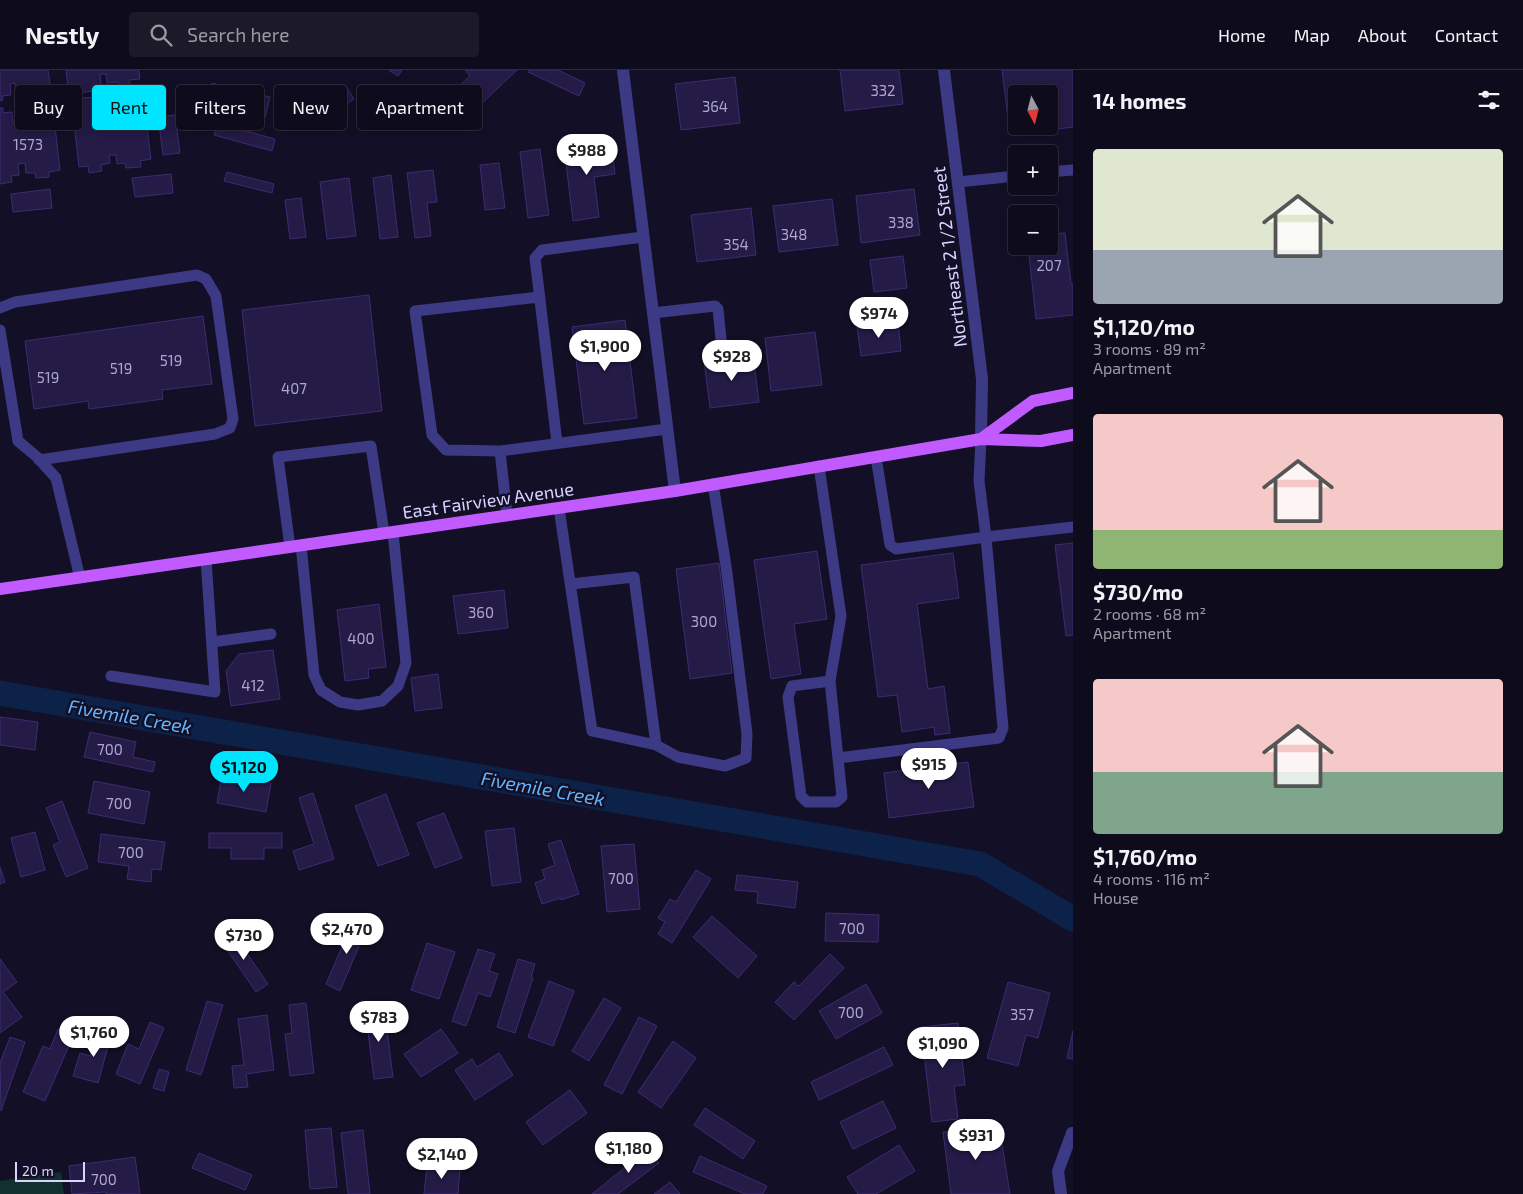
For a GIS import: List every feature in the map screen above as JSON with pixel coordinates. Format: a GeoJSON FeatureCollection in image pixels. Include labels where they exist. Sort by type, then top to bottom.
{"type":"FeatureCollection","features":[{"type":"Feature","properties":{"kind":"main road","name":"East Fairview Avenue"},"geometry":{"type":"LineString","coordinates":[[981,440],[1033,401],[1073,393]]}},
{"type":"Feature","properties":{"kind":"main road","name":"East Fairview Avenue"},"geometry":{"type":"LineString","coordinates":[[0,589],[675,491],[981,440],[1041,441],[1073,435]]}},
{"type":"Feature","properties":{"kind":"street"},"geometry":{"type":"LineString","coordinates":[[623,70],[675,491]]}},
{"type":"Feature","properties":{"kind":"street","name":"Northeast 2 1/2 Street"},"geometry":{"type":"LineString","coordinates":[[944,70],[982,379],[981,440]]}},
{"type":"Feature","properties":{"kind":"street"},"geometry":{"type":"LineString","coordinates":[[1061,1194],[1058,1171],[1072,1133]]}},
{"type":"Feature","properties":{"kind":"lane"},"geometry":{"type":"LineString","coordinates":[[1058,171],[1073,170]]}},
{"type":"Feature","properties":{"kind":"lane"},"geometry":{"type":"LineString","coordinates":[[958,182],[1008,177]]}},
{"type":"Feature","properties":{"kind":"lane"},"geometry":{"type":"LineString","coordinates":[[557,443],[535,258],[542,250],[643,236]]}},
{"type":"Feature","properties":{"kind":"lane"},"geometry":{"type":"LineString","coordinates":[[0,308],[15,302],[197,275],[206,279],[216,296],[233,419],[230,428],[215,434],[40,460]]}},
{"type":"Feature","properties":{"kind":"lane"},"geometry":{"type":"LineString","coordinates":[[540,296],[415,311],[432,435],[446,450],[500,450],[667,429]]}},
{"type":"Feature","properties":{"kind":"lane"},"geometry":{"type":"LineString","coordinates":[[653,313],[714,306],[718,309],[722,349]]}},
{"type":"Feature","properties":{"kind":"lane"},"geometry":{"type":"LineString","coordinates":[[0,330],[18,441],[40,460],[56,478],[80,578]]}},
{"type":"Feature","properties":{"kind":"lane"},"geometry":{"type":"LineString","coordinates":[[838,758],[999,738],[1003,728],[986,537],[979,481],[981,440]]}},
{"type":"Feature","properties":{"kind":"lane"},"geometry":{"type":"LineString","coordinates":[[371,446],[388,532],[406,663],[398,686],[382,701],[358,704],[340,702],[321,690],[314,675],[296,546],[278,457],[371,446]]}},
{"type":"Feature","properties":{"kind":"lane"},"geometry":{"type":"LineString","coordinates":[[500,450],[507,515]]}},
{"type":"Feature","properties":{"kind":"lane"},"geometry":{"type":"LineString","coordinates":[[876,457],[890,546],[896,549],[1073,526]]}},
{"type":"Feature","properties":{"kind":"lane"},"geometry":{"type":"LineString","coordinates":[[819,466],[841,616],[830,680],[842,797],[836,802],[807,802],[801,796],[788,697],[792,686],[830,680]]}},
{"type":"Feature","properties":{"kind":"lane"},"geometry":{"type":"LineString","coordinates":[[560,508],[592,731],[656,745],[678,757],[725,766],[746,758],[747,734],[726,566],[713,484]]}},
{"type":"Feature","properties":{"kind":"lane"},"geometry":{"type":"LineString","coordinates":[[111,676],[215,692],[206,559]]}},
{"type":"Feature","properties":{"kind":"lane"},"geometry":{"type":"LineString","coordinates":[[571,584],[634,577],[656,745]]}},
{"type":"Feature","properties":{"kind":"lane"},"geometry":{"type":"LineString","coordinates":[[212,642],[271,634]]}},
{"type":"Feature","properties":{"kind":"green space"},"geometry":{"type":"Polygon","coordinates":[[[61,1172],[64,1194],[0,1194],[0,1181],[61,1172]]]}},
{"type":"Feature","properties":{"kind":"building"},"geometry":{"type":"Polygon","coordinates":[[[0,70],[48,70],[50,85],[10,84],[11,95],[2,96],[3,100],[0,101],[0,70]]]}},
{"type":"Feature","properties":{"kind":"building"},"geometry":{"type":"Polygon","coordinates":[[[66,70],[139,70],[140,79],[129,80],[130,85],[119,85],[118,82],[107,83],[106,74],[100,74],[101,85],[92,85],[92,91],[82,93],[82,85],[68,85],[66,70]]]}},
{"type":"Feature","properties":{"kind":"building"},"geometry":{"type":"Polygon","coordinates":[[[389,70],[402,70],[398,76],[389,70]]]}},
{"type":"Feature","properties":{"kind":"building"},"geometry":{"type":"Polygon","coordinates":[[[465,70],[517,70],[482,103],[482,85],[460,85],[470,76],[465,70]]]}},
{"type":"Feature","properties":{"kind":"building"},"geometry":{"type":"Polygon","coordinates":[[[529,70],[558,70],[585,83],[579,96],[528,72],[529,70]]]}},
{"type":"Feature","properties":{"kind":"building"},"geometry":{"type":"Polygon","coordinates":[[[840,70],[899,70],[903,104],[845,111],[840,70]]]}},
{"type":"Feature","properties":{"kind":"building"},"geometry":{"type":"Polygon","coordinates":[[[1002,70],[1073,70],[1073,127],[1058,129],[1058,85],[1008,85],[1008,119],[1002,70]]]}},
{"type":"Feature","properties":{"kind":"building"},"geometry":{"type":"Polygon","coordinates":[[[735,77],[740,123],[681,130],[675,84],[735,77]]]}},
{"type":"Feature","properties":{"kind":"building"},"geometry":{"type":"Polygon","coordinates":[[[347,88],[354,99],[347,104],[347,88]]]}},
{"type":"Feature","properties":{"kind":"building"},"geometry":{"type":"Polygon","coordinates":[[[264,96],[270,97],[264,118],[264,96]]]}},
{"type":"Feature","properties":{"kind":"building"},"geometry":{"type":"Polygon","coordinates":[[[92,97],[92,130],[147,130],[151,159],[140,161],[141,167],[126,168],[125,163],[117,164],[116,155],[109,155],[110,163],[101,165],[102,171],[89,173],[88,166],[79,167],[75,130],[82,130],[82,98],[92,97]]]}},
{"type":"Feature","properties":{"kind":"building"},"geometry":{"type":"Polygon","coordinates":[[[0,108],[3,108],[3,113],[12,112],[13,124],[15,124],[15,130],[55,130],[60,170],[49,172],[49,177],[36,178],[35,173],[26,173],[25,163],[18,164],[19,175],[11,176],[12,182],[0,184],[0,108]]]}},
{"type":"Feature","properties":{"kind":"building"},"geometry":{"type":"Polygon","coordinates":[[[175,115],[180,153],[163,155],[160,130],[166,130],[166,116],[175,115]]]}},
{"type":"Feature","properties":{"kind":"building"},"geometry":{"type":"Polygon","coordinates":[[[216,130],[243,130],[275,139],[272,151],[214,135],[216,130]]]}},
{"type":"Feature","properties":{"kind":"building"},"geometry":{"type":"Polygon","coordinates":[[[611,141],[615,174],[594,177],[599,217],[573,221],[564,147],[611,141]]]}},
{"type":"Feature","properties":{"kind":"building"},"geometry":{"type":"Polygon","coordinates":[[[540,149],[549,215],[528,218],[520,152],[540,149]]]}},
{"type":"Feature","properties":{"kind":"building"},"geometry":{"type":"Polygon","coordinates":[[[499,163],[505,208],[485,210],[480,165],[499,163]]]}},
{"type":"Feature","properties":{"kind":"building"},"geometry":{"type":"Polygon","coordinates":[[[433,170],[437,202],[427,203],[431,236],[415,238],[407,173],[433,170]]]}},
{"type":"Feature","properties":{"kind":"building"},"geometry":{"type":"Polygon","coordinates":[[[227,172],[274,184],[272,193],[224,181],[227,172]]]}},
{"type":"Feature","properties":{"kind":"building"},"geometry":{"type":"Polygon","coordinates":[[[171,174],[173,193],[135,197],[132,178],[171,174]]]}},
{"type":"Feature","properties":{"kind":"building"},"geometry":{"type":"Polygon","coordinates":[[[391,175],[398,237],[380,239],[373,178],[391,175]]]}},
{"type":"Feature","properties":{"kind":"building"},"geometry":{"type":"Polygon","coordinates":[[[349,178],[356,236],[327,239],[320,182],[349,178]]]}},
{"type":"Feature","properties":{"kind":"building"},"geometry":{"type":"Polygon","coordinates":[[[50,189],[52,208],[13,212],[11,194],[50,189]]]}},
{"type":"Feature","properties":{"kind":"building"},"geometry":{"type":"Polygon","coordinates":[[[914,189],[920,235],[861,243],[856,196],[914,189]]]}},
{"type":"Feature","properties":{"kind":"building"},"geometry":{"type":"Polygon","coordinates":[[[301,198],[306,237],[290,239],[285,200],[301,198]]]}},
{"type":"Feature","properties":{"kind":"building"},"geometry":{"type":"Polygon","coordinates":[[[832,199],[838,245],[779,252],[773,206],[832,199]]]}},
{"type":"Feature","properties":{"kind":"building"},"geometry":{"type":"Polygon","coordinates":[[[751,208],[756,255],[697,262],[691,215],[751,208]]]}},
{"type":"Feature","properties":{"kind":"building"},"geometry":{"type":"Polygon","coordinates":[[[1058,233],[1065,233],[1071,284],[1073,284],[1073,315],[1036,319],[1029,255],[1058,255],[1058,233]]]}},
{"type":"Feature","properties":{"kind":"building"},"geometry":{"type":"Polygon","coordinates":[[[903,256],[907,288],[874,292],[870,260],[903,256]]]}},
{"type":"Feature","properties":{"kind":"building"},"geometry":{"type":"Polygon","coordinates":[[[369,295],[382,411],[255,426],[242,310],[369,295]]]}},
{"type":"Feature","properties":{"kind":"building"},"geometry":{"type":"Polygon","coordinates":[[[203,316],[212,384],[162,390],[163,399],[89,409],[88,401],[34,409],[25,341],[203,316]]]}},
{"type":"Feature","properties":{"kind":"building"},"geometry":{"type":"Polygon","coordinates":[[[625,320],[637,418],[584,424],[572,327],[625,320]]]}},
{"type":"Feature","properties":{"kind":"building"},"geometry":{"type":"Polygon","coordinates":[[[898,322],[901,351],[861,356],[857,327],[898,322]]]}},
{"type":"Feature","properties":{"kind":"building"},"geometry":{"type":"Polygon","coordinates":[[[815,332],[822,385],[771,391],[765,338],[815,332]]]}},
{"type":"Feature","properties":{"kind":"building"},"geometry":{"type":"Polygon","coordinates":[[[753,355],[759,402],[710,408],[704,361],[753,355]]]}},
{"type":"Feature","properties":{"kind":"building"},"geometry":{"type":"Polygon","coordinates":[[[1073,543],[1073,635],[1066,636],[1055,545],[1073,543]]]}},
{"type":"Feature","properties":{"kind":"building"},"geometry":{"type":"Polygon","coordinates":[[[817,551],[827,619],[794,624],[801,674],[771,679],[754,560],[817,551]]]}},
{"type":"Feature","properties":{"kind":"building"},"geometry":{"type":"Polygon","coordinates":[[[953,553],[959,598],[917,604],[928,689],[944,686],[950,733],[935,735],[934,727],[902,732],[897,695],[878,697],[861,565],[953,553]]]}},
{"type":"Feature","properties":{"kind":"building"},"geometry":{"type":"Polygon","coordinates":[[[719,563],[732,673],[690,679],[676,569],[719,563]]]}},
{"type":"Feature","properties":{"kind":"building"},"geometry":{"type":"Polygon","coordinates":[[[504,590],[508,628],[458,634],[453,596],[504,590]]]}},
{"type":"Feature","properties":{"kind":"building"},"geometry":{"type":"Polygon","coordinates":[[[379,604],[386,667],[368,669],[369,678],[345,681],[337,610],[379,604]]]}},
{"type":"Feature","properties":{"kind":"building"},"geometry":{"type":"Polygon","coordinates":[[[273,650],[280,699],[231,706],[226,671],[239,654],[273,650]]]}},
{"type":"Feature","properties":{"kind":"building"},"geometry":{"type":"Polygon","coordinates":[[[438,674],[442,708],[415,711],[411,678],[438,674]]]}},
{"type":"Feature","properties":{"kind":"building"},"geometry":{"type":"Polygon","coordinates":[[[0,717],[38,722],[35,750],[0,745],[0,717]]]}},
{"type":"Feature","properties":{"kind":"building"},"geometry":{"type":"Polygon","coordinates":[[[90,732],[136,742],[133,757],[155,762],[153,772],[84,757],[90,732]]]}},
{"type":"Feature","properties":{"kind":"building"},"geometry":{"type":"Polygon","coordinates":[[[968,762],[974,807],[889,818],[884,773],[968,762]]]}},
{"type":"Feature","properties":{"kind":"building"},"geometry":{"type":"Polygon","coordinates":[[[222,774],[271,783],[266,812],[217,803],[222,774]]]}},
{"type":"Feature","properties":{"kind":"building"},"geometry":{"type":"Polygon","coordinates":[[[94,781],[150,792],[144,824],[88,813],[94,781]]]}},
{"type":"Feature","properties":{"kind":"building"},"geometry":{"type":"Polygon","coordinates":[[[313,793],[334,859],[299,870],[293,851],[314,844],[299,798],[313,793]]]}},
{"type":"Feature","properties":{"kind":"building"},"geometry":{"type":"Polygon","coordinates":[[[386,794],[409,855],[378,866],[355,806],[386,794]]]}},
{"type":"Feature","properties":{"kind":"building"},"geometry":{"type":"Polygon","coordinates":[[[62,801],[88,868],[66,877],[53,845],[60,842],[46,808],[62,801]]]}},
{"type":"Feature","properties":{"kind":"building"},"geometry":{"type":"Polygon","coordinates":[[[444,813],[462,858],[435,868],[417,823],[444,813]]]}},
{"type":"Feature","properties":{"kind":"building"},"geometry":{"type":"Polygon","coordinates":[[[514,828],[521,882],[492,886],[485,831],[514,828]]]}},
{"type":"Feature","properties":{"kind":"building"},"geometry":{"type":"Polygon","coordinates":[[[35,832],[45,870],[21,877],[11,838],[35,832]]]}},
{"type":"Feature","properties":{"kind":"building"},"geometry":{"type":"Polygon","coordinates":[[[209,833],[282,833],[282,848],[264,848],[264,859],[231,859],[231,848],[209,848],[209,833]]]}},
{"type":"Feature","properties":{"kind":"building"},"geometry":{"type":"Polygon","coordinates":[[[101,834],[165,842],[161,870],[152,869],[151,882],[127,879],[129,866],[98,862],[101,834]]]}},
{"type":"Feature","properties":{"kind":"building"},"geometry":{"type":"Polygon","coordinates":[[[561,840],[579,894],[542,904],[535,883],[545,879],[542,870],[555,865],[548,844],[561,840]]]}},
{"type":"Feature","properties":{"kind":"building"},"geometry":{"type":"Polygon","coordinates":[[[634,844],[640,909],[607,912],[601,846],[634,844]]]}},
{"type":"Feature","properties":{"kind":"building"},"geometry":{"type":"Polygon","coordinates":[[[0,867],[5,882],[0,884],[0,867]]]}},
{"type":"Feature","properties":{"kind":"building"},"geometry":{"type":"Polygon","coordinates":[[[696,870],[711,879],[672,943],[658,934],[665,922],[658,918],[670,899],[676,902],[696,870]]]}},
{"type":"Feature","properties":{"kind":"building"},"geometry":{"type":"Polygon","coordinates":[[[737,875],[798,882],[795,908],[757,903],[758,892],[735,890],[737,875]]]}},
{"type":"Feature","properties":{"kind":"building"},"geometry":{"type":"Polygon","coordinates":[[[826,913],[879,915],[878,942],[825,941],[826,913]]]}},
{"type":"Feature","properties":{"kind":"building"},"geometry":{"type":"Polygon","coordinates":[[[712,916],[757,956],[738,978],[693,937],[712,916]]]}},
{"type":"Feature","properties":{"kind":"building"},"geometry":{"type":"Polygon","coordinates":[[[354,919],[368,925],[340,991],[326,984],[354,919]]]}},
{"type":"Feature","properties":{"kind":"building"},"geometry":{"type":"Polygon","coordinates":[[[231,930],[268,984],[256,992],[219,938],[231,930]]]}},
{"type":"Feature","properties":{"kind":"building"},"geometry":{"type":"Polygon","coordinates":[[[427,943],[455,952],[439,999],[411,990],[427,943]]]}},
{"type":"Feature","properties":{"kind":"building"},"geometry":{"type":"Polygon","coordinates":[[[478,949],[495,954],[489,971],[498,974],[490,997],[478,993],[466,1026],[452,1021],[478,949]]]}},
{"type":"Feature","properties":{"kind":"building"},"geometry":{"type":"Polygon","coordinates":[[[830,954],[844,968],[794,1020],[775,1002],[794,982],[799,986],[830,954]]]}},
{"type":"Feature","properties":{"kind":"building"},"geometry":{"type":"Polygon","coordinates":[[[0,959],[17,982],[3,992],[22,1017],[0,1033],[0,959]]]}},
{"type":"Feature","properties":{"kind":"building"},"geometry":{"type":"Polygon","coordinates":[[[518,959],[535,964],[531,977],[533,978],[515,1033],[497,1027],[518,959]]]}},
{"type":"Feature","properties":{"kind":"building"},"geometry":{"type":"Polygon","coordinates":[[[549,981],[574,991],[553,1046],[528,1037],[549,981]]]}},
{"type":"Feature","properties":{"kind":"building"},"geometry":{"type":"Polygon","coordinates":[[[1008,982],[1050,993],[1038,1038],[1026,1035],[1018,1066],[987,1058],[1008,982]]]}},
{"type":"Feature","properties":{"kind":"building"},"geometry":{"type":"Polygon","coordinates":[[[866,984],[882,1013],[836,1039],[819,1011],[866,984]]]}},
{"type":"Feature","properties":{"kind":"building"},"geometry":{"type":"Polygon","coordinates":[[[604,998],[621,1008],[589,1061],[572,1051],[604,998]]]}},
{"type":"Feature","properties":{"kind":"building"},"geometry":{"type":"Polygon","coordinates":[[[207,1001],[223,1005],[201,1075],[186,1070],[207,1001]]]}},
{"type":"Feature","properties":{"kind":"building"},"geometry":{"type":"Polygon","coordinates":[[[306,1003],[314,1073],[290,1076],[285,1034],[292,1033],[289,1005],[306,1003]]]}},
{"type":"Feature","properties":{"kind":"building"},"geometry":{"type":"Polygon","coordinates":[[[384,1006],[393,1077],[374,1079],[365,1009],[384,1006]]]}},
{"type":"Feature","properties":{"kind":"building"},"geometry":{"type":"Polygon","coordinates":[[[267,1015],[274,1070],[246,1074],[248,1087],[234,1088],[232,1066],[244,1065],[238,1019],[267,1015]]]}},
{"type":"Feature","properties":{"kind":"building"},"geometry":{"type":"Polygon","coordinates":[[[639,1017],[657,1026],[622,1094],[604,1085],[639,1017]]]}},
{"type":"Feature","properties":{"kind":"building"},"geometry":{"type":"Polygon","coordinates":[[[150,1022],[164,1028],[140,1084],[116,1074],[128,1044],[139,1049],[150,1022]]]}},
{"type":"Feature","properties":{"kind":"building"},"geometry":{"type":"Polygon","coordinates":[[[958,1023],[965,1085],[954,1086],[958,1119],[932,1122],[921,1027],[958,1023]]]}},
{"type":"Feature","properties":{"kind":"building"},"geometry":{"type":"Polygon","coordinates":[[[98,1028],[112,1032],[98,1083],[73,1076],[80,1053],[90,1056],[98,1028]]]}},
{"type":"Feature","properties":{"kind":"building"},"geometry":{"type":"Polygon","coordinates":[[[58,1029],[73,1036],[45,1101],[23,1092],[43,1046],[50,1049],[58,1029]]]}},
{"type":"Feature","properties":{"kind":"building"},"geometry":{"type":"Polygon","coordinates":[[[441,1029],[458,1053],[421,1077],[404,1054],[441,1029]]]}},
{"type":"Feature","properties":{"kind":"building"},"geometry":{"type":"Polygon","coordinates":[[[1073,1031],[1073,1059],[1067,1058],[1073,1031]]]}},
{"type":"Feature","properties":{"kind":"building"},"geometry":{"type":"Polygon","coordinates":[[[10,1037],[25,1042],[1,1111],[0,1063],[10,1037]]]}},
{"type":"Feature","properties":{"kind":"building"},"geometry":{"type":"Polygon","coordinates":[[[673,1041],[696,1058],[661,1108],[638,1092],[673,1041]]]}},
{"type":"Feature","properties":{"kind":"building"},"geometry":{"type":"Polygon","coordinates":[[[884,1047],[893,1065],[819,1100],[811,1082],[884,1047]]]}},
{"type":"Feature","properties":{"kind":"building"},"geometry":{"type":"Polygon","coordinates":[[[499,1053],[513,1075],[475,1100],[455,1070],[472,1059],[477,1067],[499,1053]]]}},
{"type":"Feature","properties":{"kind":"building"},"geometry":{"type":"Polygon","coordinates":[[[159,1069],[169,1072],[164,1091],[153,1088],[159,1069]]]}},
{"type":"Feature","properties":{"kind":"building"},"geometry":{"type":"Polygon","coordinates":[[[570,1090],[587,1113],[543,1145],[526,1122],[570,1090]]]}},
{"type":"Feature","properties":{"kind":"building"},"geometry":{"type":"Polygon","coordinates":[[[883,1101],[896,1128],[853,1149],[840,1122],[883,1101]]]}},
{"type":"Feature","properties":{"kind":"building"},"geometry":{"type":"Polygon","coordinates":[[[705,1108],[755,1141],[743,1159],[694,1125],[705,1108]]]}},
{"type":"Feature","properties":{"kind":"building"},"geometry":{"type":"Polygon","coordinates":[[[999,1125],[1010,1194],[951,1194],[943,1132],[999,1125]]]}},
{"type":"Feature","properties":{"kind":"building"},"geometry":{"type":"Polygon","coordinates":[[[331,1128],[337,1187],[310,1189],[305,1130],[331,1128]]]}},
{"type":"Feature","properties":{"kind":"building"},"geometry":{"type":"Polygon","coordinates":[[[363,1130],[370,1194],[348,1194],[341,1133],[363,1130]]]}},
{"type":"Feature","properties":{"kind":"building"},"geometry":{"type":"Polygon","coordinates":[[[899,1145],[915,1171],[876,1194],[858,1194],[847,1177],[899,1145]]]}},
{"type":"Feature","properties":{"kind":"building"},"geometry":{"type":"Polygon","coordinates":[[[648,1149],[659,1163],[618,1194],[592,1194],[648,1149]]]}},
{"type":"Feature","properties":{"kind":"building"},"geometry":{"type":"Polygon","coordinates":[[[199,1153],[252,1175],[245,1190],[192,1168],[199,1153]]]}},
{"type":"Feature","properties":{"kind":"building"},"geometry":{"type":"Polygon","coordinates":[[[700,1156],[767,1186],[763,1194],[745,1194],[693,1172],[700,1156]]]}},
{"type":"Feature","properties":{"kind":"building"},"geometry":{"type":"Polygon","coordinates":[[[135,1157],[140,1194],[106,1194],[106,1192],[72,1194],[69,1166],[135,1157]]]}},
{"type":"Feature","properties":{"kind":"building"},"geometry":{"type":"Polygon","coordinates":[[[427,1165],[460,1167],[458,1194],[424,1194],[427,1165]]]}},
{"type":"Feature","properties":{"kind":"building"},"geometry":{"type":"Polygon","coordinates":[[[670,1182],[680,1194],[654,1194],[670,1182]]]}},
{"type":"Feature","properties":{"kind":"waterway","name":"Fivemile Creek"},"geometry":{"type":"LineString","coordinates":[[0,693],[980,864],[1073,919]]}}]}
